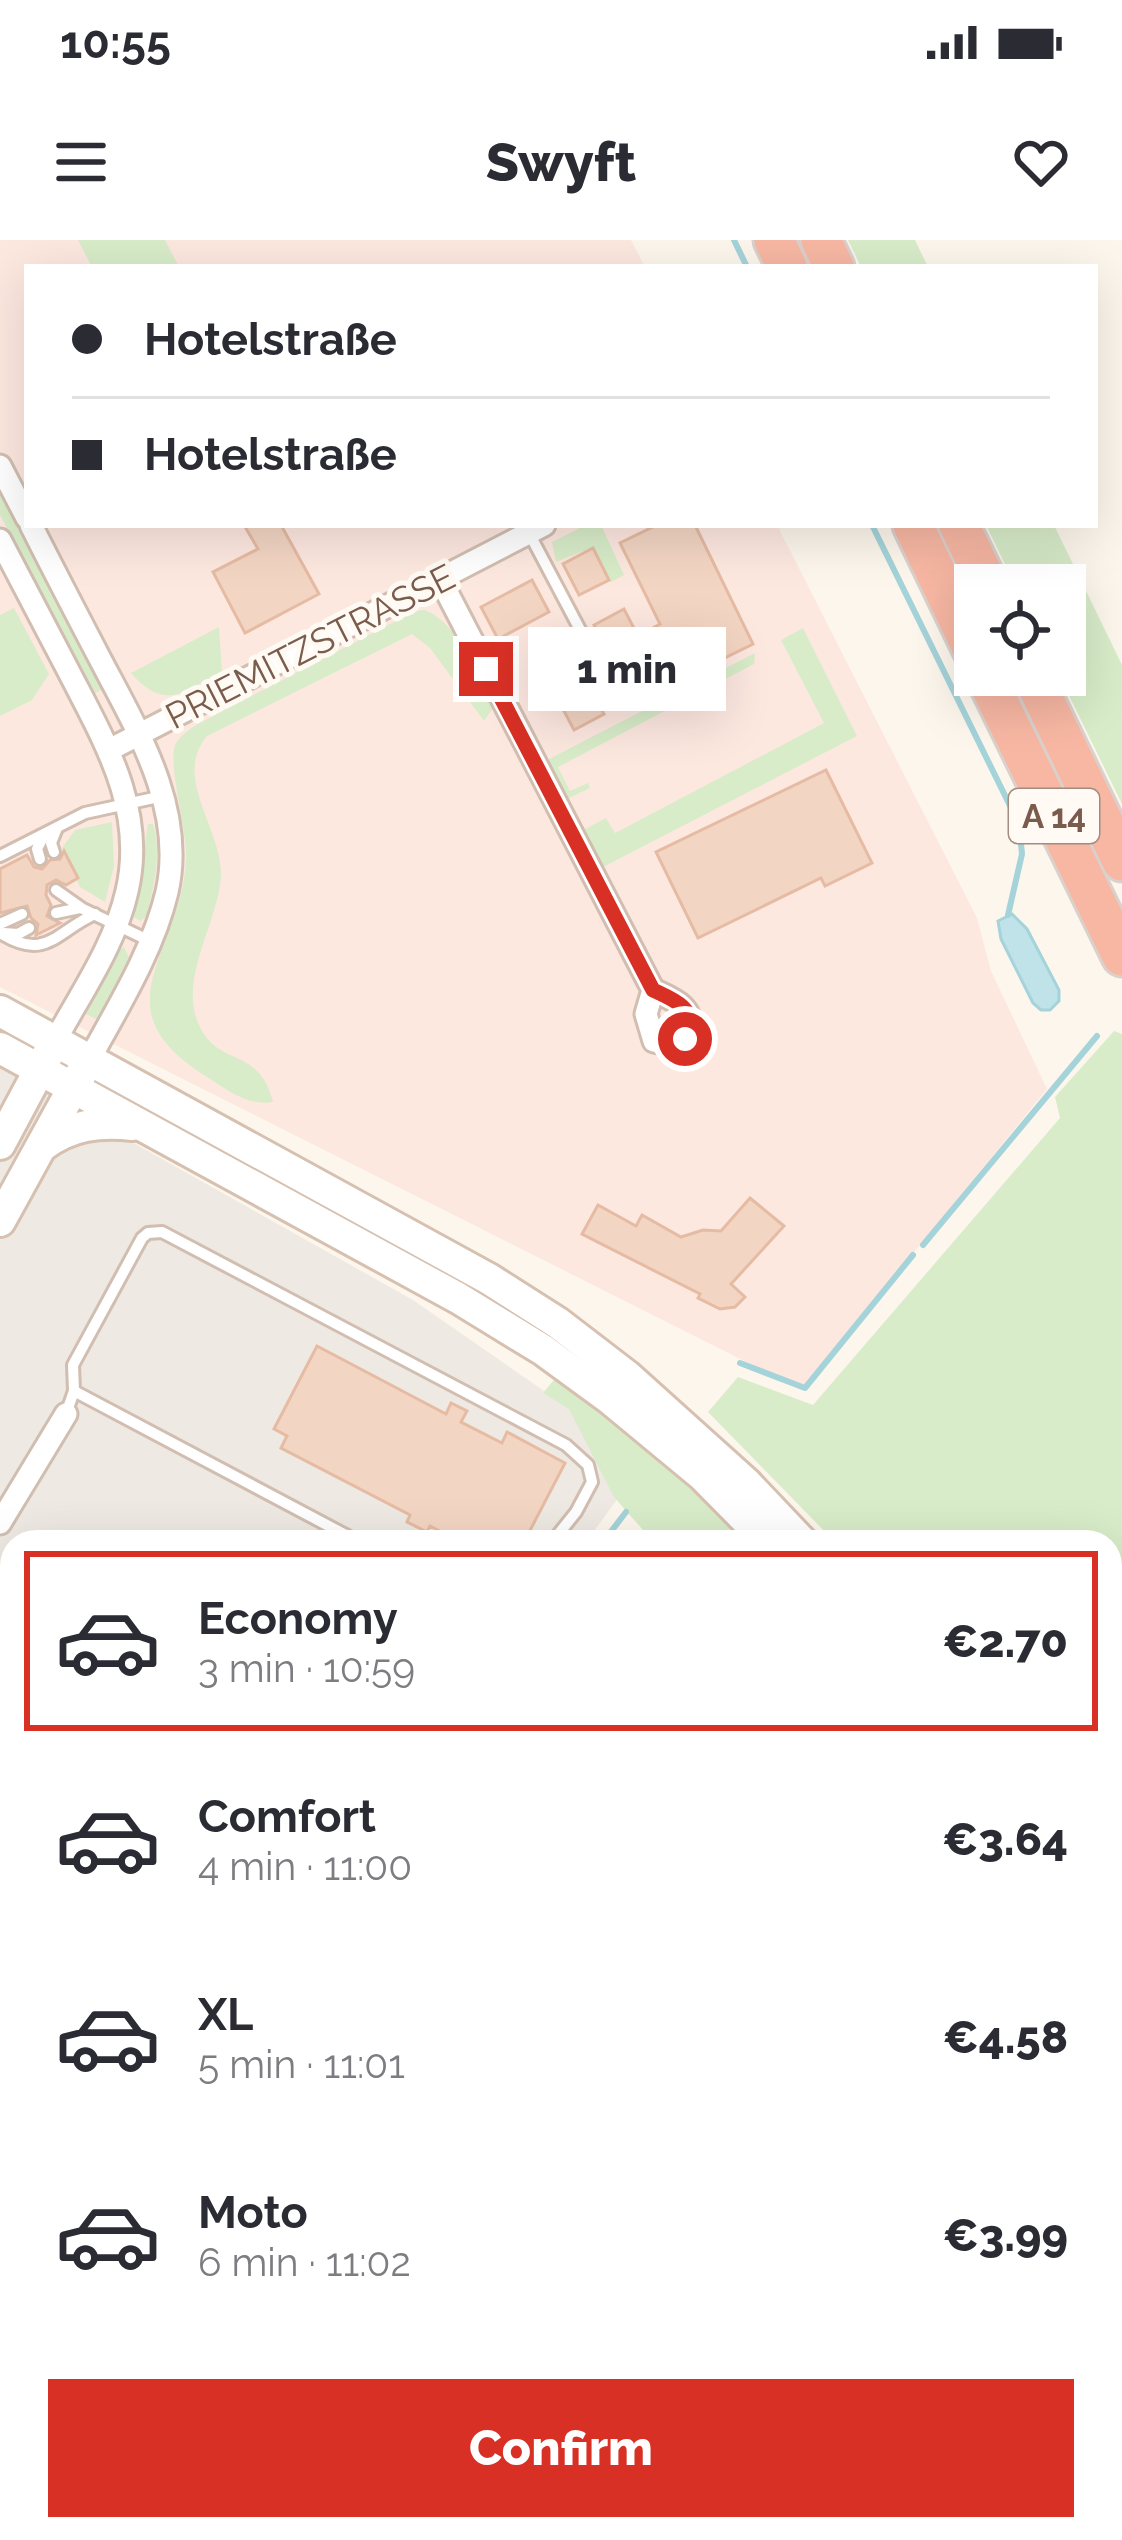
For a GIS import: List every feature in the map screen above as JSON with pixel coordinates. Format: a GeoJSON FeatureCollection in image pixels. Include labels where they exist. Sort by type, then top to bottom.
{"type":"FeatureCollection","features":[{"type":"Feature","properties":{"kind":"highway"},"geometry":{"type":"LineString","coordinates":[[914,528],[954,610]]}},
{"type":"Feature","properties":{"kind":"highway"},"geometry":{"type":"LineString","coordinates":[[960,528],[978,564]]}},
{"type":"Feature","properties":{"kind":"highway","name":"A 14"},"geometry":{"type":"LineString","coordinates":[[996,696],[1122,956]]}},
{"type":"Feature","properties":{"kind":"highway","name":"A 14"},"geometry":{"type":"LineString","coordinates":[[1042,696],[1122,861]]}},
{"type":"Feature","properties":{"kind":"main road"},"geometry":{"type":"LineString","coordinates":[[0,1011],[558,1323],[683,1424],[790,1530]]}},
{"type":"Feature","properties":{"kind":"main road"},"geometry":{"type":"LineString","coordinates":[[0,1144],[55,1041]]}},
{"type":"Feature","properties":{"kind":"main road"},"geometry":{"type":"LineString","coordinates":[[0,1048],[458,1298],[543,1350],[703,1476],[756,1530]]}},
{"type":"Feature","properties":{"kind":"main road"},"geometry":{"type":"LineString","coordinates":[[0,1221],[89,1060]]}},
{"type":"Feature","properties":{"kind":"main road"},"geometry":{"type":"LineString","coordinates":[[38,1149],[55,1137],[94,1123],[147,1128]]}},
{"type":"Feature","properties":{"kind":"street"},"geometry":{"type":"LineString","coordinates":[[0,466],[24,512]]}},
{"type":"Feature","properties":{"kind":"street"},"geometry":{"type":"LineString","coordinates":[[32,528],[139,734],[163,796],[170,863],[167,892],[150,941],[89,1060]]}},
{"type":"Feature","properties":{"kind":"street","name":"PRIEMITZSTRASSE"},"geometry":{"type":"LineString","coordinates":[[109,749],[536,529]]}},
{"type":"Feature","properties":{"kind":"street"},"geometry":{"type":"LineString","coordinates":[[0,540],[109,749],[128,805],[132,867],[116,925],[55,1041]]}},
{"type":"Feature","properties":{"kind":"street"},"geometry":{"type":"LineString","coordinates":[[440,579],[653,990]]}},
{"type":"Feature","properties":{"kind":"street"},"geometry":{"type":"LineString","coordinates":[[0,1523],[66,1414]]}},
{"type":"Feature","properties":{"kind":"lane"},"geometry":{"type":"LineString","coordinates":[[536,529],[604,677]]}},
{"type":"Feature","properties":{"kind":"lane"},"geometry":{"type":"LineString","coordinates":[[0,856],[85,813],[163,796]]}},
{"type":"Feature","properties":{"kind":"lane"},"geometry":{"type":"LineString","coordinates":[[54,852],[51,843],[60,824]]}},
{"type":"Feature","properties":{"kind":"lane"},"geometry":{"type":"LineString","coordinates":[[40,859],[40,840],[47,830]]}},
{"type":"Feature","properties":{"kind":"lane"},"geometry":{"type":"LineString","coordinates":[[70,884],[71,899]]}},
{"type":"Feature","properties":{"kind":"lane"},"geometry":{"type":"LineString","coordinates":[[52,895],[71,899],[150,941]]}},
{"type":"Feature","properties":{"kind":"lane"},"geometry":{"type":"LineString","coordinates":[[56,913],[89,911]]}},
{"type":"Feature","properties":{"kind":"lane"},"geometry":{"type":"LineString","coordinates":[[0,930],[25,947],[39,947],[89,911]]}},
{"type":"Feature","properties":{"kind":"lane"},"geometry":{"type":"LineString","coordinates":[[0,930],[22,914]]}},
{"type":"Feature","properties":{"kind":"lane"},"geometry":{"type":"LineString","coordinates":[[0,930],[18,934],[29,928]]}},
{"type":"Feature","properties":{"kind":"lane"},"geometry":{"type":"LineString","coordinates":[[66,1414],[74,1391],[73,1365],[142,1238],[162,1232],[566,1445],[588,1466],[592,1482],[562,1530]]}},
{"type":"Feature","properties":{"kind":"lane"},"geometry":{"type":"LineString","coordinates":[[74,1391],[336,1530]]}},
{"type":"Feature","properties":{"kind":"shaded area"},"geometry":{"type":"Polygon","coordinates":[[[0,240],[631,240],[643,264],[24,264],[24,528],[779,528],[977,918],[991,971],[1047,1089],[802,1390],[0,987],[0,240]]]}},
{"type":"Feature","properties":{"kind":"shaded area"},"geometry":{"type":"Polygon","coordinates":[[[0,1068],[413,1300],[645,1461],[595,1530],[0,1530],[0,1068]]]}},
{"type":"Feature","properties":{"kind":"green space"},"geometry":{"type":"Polygon","coordinates":[[[78,240],[165,240],[177,264],[90,264],[78,240]]]}},
{"type":"Feature","properties":{"kind":"green space"},"geometry":{"type":"Polygon","coordinates":[[[848,240],[915,240],[927,264],[860,264],[848,240]]]}},
{"type":"Feature","properties":{"kind":"green space"},"geometry":{"type":"Polygon","coordinates":[[[0,488],[105,688],[93,694],[0,515],[0,488]]]}},
{"type":"Feature","properties":{"kind":"green space"},"geometry":{"type":"Polygon","coordinates":[[[580,528],[602,528],[624,575],[611,582],[593,547],[556,562],[552,542],[580,528]]]}},
{"type":"Feature","properties":{"kind":"green space"},"geometry":{"type":"Polygon","coordinates":[[[987,528],[1055,528],[1073,564],[1005,564],[987,528]]]}},
{"type":"Feature","properties":{"kind":"green space"},"geometry":{"type":"Polygon","coordinates":[[[1086,591],[1122,665],[1122,804],[1069,696],[1086,696],[1086,591]]]}},
{"type":"Feature","properties":{"kind":"green space"},"geometry":{"type":"Polygon","coordinates":[[[14,608],[49,674],[32,700],[0,716],[0,615],[14,608]]]}},
{"type":"Feature","properties":{"kind":"green space"},"geometry":{"type":"Polygon","coordinates":[[[425,610],[448,627],[466,653],[493,708],[484,721],[430,648],[412,634],[207,736],[198,752],[196,786],[221,875],[196,971],[194,1009],[208,1040],[258,1072],[273,1102],[246,1100],[174,1052],[156,1027],[150,1003],[186,860],[174,765],[176,743],[196,725],[425,610]]]}},
{"type":"Feature","properties":{"kind":"green space"},"geometry":{"type":"Polygon","coordinates":[[[219,627],[222,672],[196,686],[164,695],[131,673],[219,627]]]}},
{"type":"Feature","properties":{"kind":"green space"},"geometry":{"type":"Polygon","coordinates":[[[803,628],[857,736],[601,868],[583,830],[606,818],[615,833],[824,723],[781,640],[803,628]]]}},
{"type":"Feature","properties":{"kind":"green space"},"geometry":{"type":"Polygon","coordinates":[[[755,653],[754,664],[558,767],[570,791],[588,783],[590,788],[567,799],[547,760],[755,653]]]}},
{"type":"Feature","properties":{"kind":"green space"},"geometry":{"type":"Polygon","coordinates":[[[112,822],[114,866],[105,902],[80,887],[62,848],[75,830],[112,822]]]}},
{"type":"Feature","properties":{"kind":"green space"},"geometry":{"type":"Polygon","coordinates":[[[148,824],[153,824],[156,835],[157,858],[149,905],[141,921],[133,917],[148,824]]]}},
{"type":"Feature","properties":{"kind":"green space"},"geometry":{"type":"Polygon","coordinates":[[[124,947],[129,957],[98,1020],[86,1014],[124,947]]]}},
{"type":"Feature","properties":{"kind":"green space"},"geometry":{"type":"Polygon","coordinates":[[[1114,1031],[1122,1034],[1122,1530],[823,1530],[708,1412],[738,1377],[813,1405],[1060,1118],[1055,1097],[1114,1031]]]}},
{"type":"Feature","properties":{"kind":"green space"},"geometry":{"type":"Polygon","coordinates":[[[558,1375],[644,1439],[738,1530],[643,1530],[614,1497],[569,1409],[543,1393],[558,1375]]]}},
{"type":"Feature","properties":{"kind":"water"},"geometry":{"type":"Polygon","coordinates":[[[1012,914],[1027,929],[1059,990],[1059,1001],[1050,1010],[1033,1003],[1001,939],[998,921],[1012,914]]]}},
{"type":"Feature","properties":{"kind":"building"},"geometry":{"type":"Polygon","coordinates":[[[246,528],[283,528],[319,594],[245,633],[213,572],[258,549],[246,528]]]}},
{"type":"Feature","properties":{"kind":"building"},"geometry":{"type":"Polygon","coordinates":[[[651,528],[696,528],[753,644],[686,677],[677,658],[626,685],[594,625],[624,609],[638,636],[660,624],[620,543],[651,528]]]}},
{"type":"Feature","properties":{"kind":"building"},"geometry":{"type":"Polygon","coordinates":[[[593,548],[609,580],[579,595],[563,564],[593,548]]]}},
{"type":"Feature","properties":{"kind":"building"},"geometry":{"type":"Polygon","coordinates":[[[532,580],[549,612],[498,639],[481,607],[532,580]]]}},
{"type":"Feature","properties":{"kind":"building"},"geometry":{"type":"Polygon","coordinates":[[[566,640],[604,714],[574,730],[535,656],[566,640]]]}},
{"type":"Feature","properties":{"kind":"building"},"geometry":{"type":"Polygon","coordinates":[[[826,770],[872,863],[825,886],[821,878],[698,938],[656,852],[826,770]]]}},
{"type":"Feature","properties":{"kind":"building"},"geometry":{"type":"Polygon","coordinates":[[[64,851],[78,878],[66,885],[56,880],[47,885],[46,895],[51,905],[47,916],[60,923],[36,935],[38,924],[27,906],[0,913],[0,869],[27,855],[34,867],[42,869],[50,860],[60,859],[64,851]]]}},
{"type":"Feature","properties":{"kind":"building"},"geometry":{"type":"Polygon","coordinates":[[[750,1198],[784,1226],[731,1284],[745,1297],[735,1307],[720,1309],[698,1298],[700,1294],[582,1234],[598,1205],[636,1226],[642,1215],[681,1237],[703,1230],[721,1231],[750,1198]]]}},
{"type":"Feature","properties":{"kind":"building"},"geometry":{"type":"Polygon","coordinates":[[[317,1346],[446,1414],[451,1403],[467,1411],[461,1422],[502,1443],[507,1432],[565,1463],[530,1530],[438,1530],[430,1526],[423,1530],[407,1522],[410,1515],[281,1448],[287,1436],[274,1429],[317,1346]]]}},
{"type":"Feature","properties":{"kind":"waterway"},"geometry":{"type":"LineString","coordinates":[[734,240],[746,264]]}},
{"type":"Feature","properties":{"kind":"waterway"},"geometry":{"type":"LineString","coordinates":[[873,528],[1019,824],[1022,854],[1008,915]]}},
{"type":"Feature","properties":{"kind":"waterway"},"geometry":{"type":"LineString","coordinates":[[923,1245],[1097,1036]]}},
{"type":"Feature","properties":{"kind":"waterway"},"geometry":{"type":"LineString","coordinates":[[740,1363],[805,1388],[913,1255]]}},
{"type":"Feature","properties":{"kind":"waterway"},"geometry":{"type":"LineString","coordinates":[[612,1530],[626,1512]]}},
{"type":"Feature","properties":{"kind":"route"},"geometry":{"type":"LineString","coordinates":[[486,669],[653,990],[684,1006],[692,1018],[692,1031],[685,1039]]}}]}
